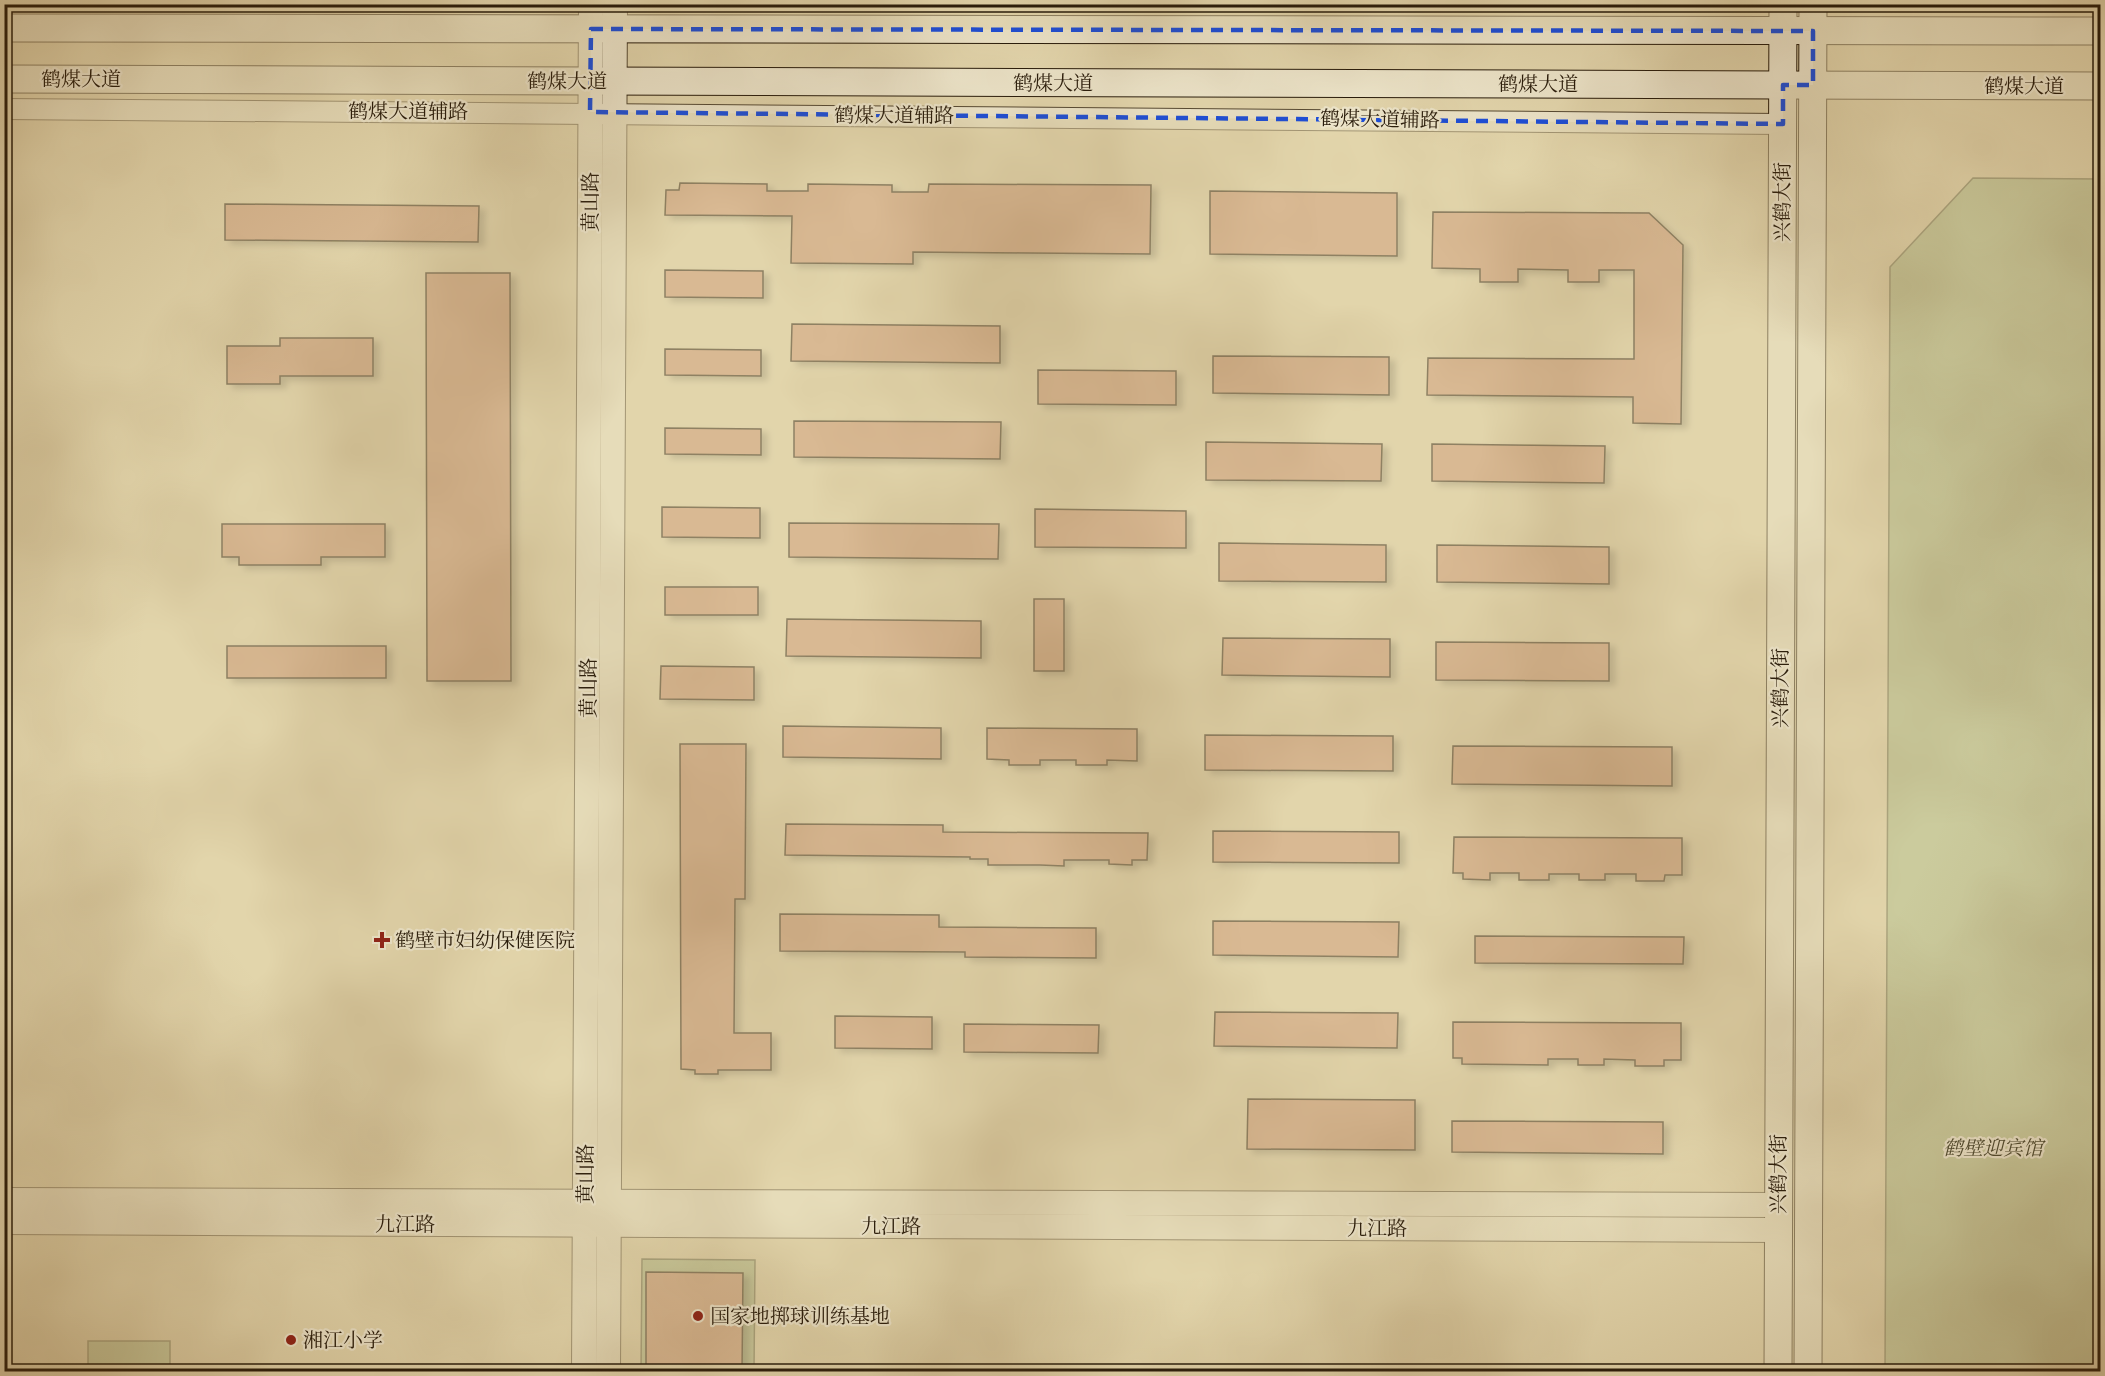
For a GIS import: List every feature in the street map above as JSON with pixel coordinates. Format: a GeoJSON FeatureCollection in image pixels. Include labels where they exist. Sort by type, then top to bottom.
{"type":"FeatureCollection","features":[{"type":"Feature","properties":{"kind":"main road"},"geometry":{"type":"LineString","coordinates":[[4,28],[603,17],[1813,18],[2100,31]]}},
{"type":"Feature","properties":{"kind":"main road","name":"兴鹤大街"},"geometry":{"type":"LineString","coordinates":[[1778,1371],[1783,18]]}},
{"type":"Feature","properties":{"kind":"main road","name":"兴鹤大街"},"geometry":{"type":"LineString","coordinates":[[1808,1371],[1813,18]]}},
{"type":"Feature","properties":{"kind":"main road","name":"鹤煤大道"},"geometry":{"type":"LineString","coordinates":[[4,79],[2100,86]]}},
{"type":"Feature","properties":{"kind":"street","name":"黄山路"},"geometry":{"type":"LineString","coordinates":[[603,17],[608,1371]]}},
{"type":"Feature","properties":{"kind":"street","name":"鹤煤大道辅路"},"geometry":{"type":"LineString","coordinates":[[4,109],[602,112],[1783,124]]}},
{"type":"Feature","properties":{"kind":"street","name":"黄山路"},"geometry":{"type":"LineString","coordinates":[[584,1371],[602,112]]}},
{"type":"Feature","properties":{"kind":"street","name":"九江路"},"geometry":{"type":"LineString","coordinates":[[4,1200],[585,1213]]}},
{"type":"Feature","properties":{"kind":"street","name":"九江路"},"geometry":{"type":"LineString","coordinates":[[4,1222],[585,1213],[1778,1217]]}},
{"type":"Feature","properties":{"kind":"highlighted area"},"geometry":{"type":"Polygon","coordinates":[[[591,29],[1813,31],[1813,85],[1783,85],[1783,124],[590,112],[591,29]]]}},
{"type":"Feature","properties":{"kind":"green space","name":"鹤壁迎宾馆"},"geometry":{"type":"Polygon","coordinates":[[[1973,178],[2100,179],[2100,1371],[1885,1371],[1890,267],[1973,178]]]}},
{"type":"Feature","properties":{"kind":"green space","name":"国家地掷球训练基地"},"geometry":{"type":"Polygon","coordinates":[[[642,1259],[755,1260],[754,1371],[641,1372],[642,1259]]]}},
{"type":"Feature","properties":{"kind":"green space"},"geometry":{"type":"Polygon","coordinates":[[[88,1341],[170,1341],[170,1371],[88,1371],[88,1341]]]}},
{"type":"Feature","properties":{"kind":"building"},"geometry":{"type":"Polygon","coordinates":[[[680,183],[767,184],[767,191],[808,191],[808,184],[892,185],[892,192],[928,192],[929,184],[1151,185],[1150,254],[913,252],[913,264],[791,263],[792,216],[665,215],[666,190],[679,190],[680,183]]]}},
{"type":"Feature","properties":{"kind":"building"},"geometry":{"type":"Polygon","coordinates":[[[1210,191],[1397,193],[1397,256],[1210,254],[1210,191]]]}},
{"type":"Feature","properties":{"kind":"building"},"geometry":{"type":"Polygon","coordinates":[[[225,204],[479,206],[478,242],[225,240],[225,204]]]}},
{"type":"Feature","properties":{"kind":"building"},"geometry":{"type":"Polygon","coordinates":[[[1433,212],[1649,213],[1683,245],[1681,424],[1633,423],[1633,397],[1427,395],[1428,358],[1634,359],[1634,270],[1599,270],[1599,282],[1568,282],[1568,270],[1518,269],[1518,282],[1480,282],[1480,269],[1432,268],[1433,212]]]}},
{"type":"Feature","properties":{"kind":"building"},"geometry":{"type":"Polygon","coordinates":[[[665,270],[763,271],[763,298],[665,297],[665,270]]]}},
{"type":"Feature","properties":{"kind":"building"},"geometry":{"type":"Polygon","coordinates":[[[426,273],[510,273],[511,681],[427,681],[426,273]]]}},
{"type":"Feature","properties":{"kind":"building"},"geometry":{"type":"Polygon","coordinates":[[[792,324],[1000,326],[1000,363],[791,361],[792,324]]]}},
{"type":"Feature","properties":{"kind":"building"},"geometry":{"type":"Polygon","coordinates":[[[280,338],[373,338],[373,376],[280,376],[280,384],[227,384],[227,346],[280,346],[280,338]]]}},
{"type":"Feature","properties":{"kind":"building"},"geometry":{"type":"Polygon","coordinates":[[[665,349],[761,350],[761,376],[665,375],[665,349]]]}},
{"type":"Feature","properties":{"kind":"building"},"geometry":{"type":"Polygon","coordinates":[[[1213,356],[1389,357],[1389,395],[1213,393],[1213,356]]]}},
{"type":"Feature","properties":{"kind":"building"},"geometry":{"type":"Polygon","coordinates":[[[1038,370],[1176,371],[1176,405],[1038,404],[1038,370]]]}},
{"type":"Feature","properties":{"kind":"building"},"geometry":{"type":"Polygon","coordinates":[[[794,421],[1001,422],[1000,459],[794,457],[794,421]]]}},
{"type":"Feature","properties":{"kind":"building"},"geometry":{"type":"Polygon","coordinates":[[[665,428],[761,429],[761,455],[665,454],[665,428]]]}},
{"type":"Feature","properties":{"kind":"building"},"geometry":{"type":"Polygon","coordinates":[[[1206,442],[1382,444],[1381,481],[1206,480],[1206,442]]]}},
{"type":"Feature","properties":{"kind":"building"},"geometry":{"type":"Polygon","coordinates":[[[1432,444],[1605,446],[1604,483],[1432,481],[1432,444]]]}},
{"type":"Feature","properties":{"kind":"building"},"geometry":{"type":"Polygon","coordinates":[[[662,507],[760,508],[760,538],[662,537],[662,507]]]}},
{"type":"Feature","properties":{"kind":"building"},"geometry":{"type":"Polygon","coordinates":[[[1035,509],[1186,511],[1186,548],[1035,547],[1035,509]]]}},
{"type":"Feature","properties":{"kind":"building"},"geometry":{"type":"Polygon","coordinates":[[[789,523],[999,524],[998,559],[789,557],[789,523]]]}},
{"type":"Feature","properties":{"kind":"building"},"geometry":{"type":"Polygon","coordinates":[[[222,524],[385,524],[385,557],[321,557],[321,565],[239,565],[239,557],[222,557],[222,524]]]}},
{"type":"Feature","properties":{"kind":"building"},"geometry":{"type":"Polygon","coordinates":[[[1219,543],[1386,545],[1386,582],[1219,581],[1219,543]]]}},
{"type":"Feature","properties":{"kind":"building"},"geometry":{"type":"Polygon","coordinates":[[[1437,545],[1609,547],[1609,584],[1437,582],[1437,545]]]}},
{"type":"Feature","properties":{"kind":"building"},"geometry":{"type":"Polygon","coordinates":[[[665,587],[758,587],[758,615],[665,615],[665,587]]]}},
{"type":"Feature","properties":{"kind":"building"},"geometry":{"type":"Polygon","coordinates":[[[1034,599],[1064,599],[1064,671],[1034,671],[1034,599]]]}},
{"type":"Feature","properties":{"kind":"building"},"geometry":{"type":"Polygon","coordinates":[[[787,619],[981,621],[981,658],[786,656],[787,619]]]}},
{"type":"Feature","properties":{"kind":"building"},"geometry":{"type":"Polygon","coordinates":[[[1223,638],[1390,639],[1390,677],[1222,675],[1223,638]]]}},
{"type":"Feature","properties":{"kind":"building"},"geometry":{"type":"Polygon","coordinates":[[[1436,642],[1609,643],[1609,681],[1436,680],[1436,642]]]}},
{"type":"Feature","properties":{"kind":"building"},"geometry":{"type":"Polygon","coordinates":[[[227,646],[386,646],[386,678],[227,678],[227,646]]]}},
{"type":"Feature","properties":{"kind":"building"},"geometry":{"type":"Polygon","coordinates":[[[661,666],[754,667],[754,700],[660,699],[661,666]]]}},
{"type":"Feature","properties":{"kind":"building"},"geometry":{"type":"Polygon","coordinates":[[[783,726],[941,728],[941,759],[783,757],[783,726]]]}},
{"type":"Feature","properties":{"kind":"building"},"geometry":{"type":"Polygon","coordinates":[[[987,728],[1137,729],[1137,761],[1107,760],[1107,765],[1076,765],[1076,760],[1040,760],[1040,765],[1009,765],[1009,760],[987,759],[987,728]]]}},
{"type":"Feature","properties":{"kind":"building"},"geometry":{"type":"Polygon","coordinates":[[[1205,735],[1393,736],[1393,771],[1205,770],[1205,735]]]}},
{"type":"Feature","properties":{"kind":"building"},"geometry":{"type":"Polygon","coordinates":[[[680,744],[746,744],[745,899],[735,899],[734,1033],[771,1033],[771,1070],[718,1070],[718,1074],[695,1074],[695,1070],[681,1069],[680,744]]]}},
{"type":"Feature","properties":{"kind":"building"},"geometry":{"type":"Polygon","coordinates":[[[1453,746],[1672,747],[1672,786],[1452,784],[1453,746]]]}},
{"type":"Feature","properties":{"kind":"building"},"geometry":{"type":"Polygon","coordinates":[[[786,824],[943,825],[943,832],[1148,833],[1147,860],[1132,860],[1132,865],[1109,864],[1109,860],[1064,860],[1064,866],[988,865],[988,859],[970,859],[970,857],[785,855],[786,824]]]}},
{"type":"Feature","properties":{"kind":"building"},"geometry":{"type":"Polygon","coordinates":[[[1213,831],[1399,832],[1399,863],[1213,862],[1213,831]]]}},
{"type":"Feature","properties":{"kind":"building"},"geometry":{"type":"Polygon","coordinates":[[[1454,837],[1682,838],[1682,875],[1665,875],[1664,881],[1636,881],[1636,874],[1605,874],[1605,880],[1579,880],[1579,874],[1549,874],[1549,880],[1519,880],[1519,873],[1490,873],[1490,880],[1463,879],[1463,873],[1453,873],[1454,837]]]}},
{"type":"Feature","properties":{"kind":"building"},"geometry":{"type":"Polygon","coordinates":[[[780,914],[939,915],[939,927],[1096,928],[1096,958],[965,957],[965,952],[780,951],[780,914]]]}},
{"type":"Feature","properties":{"kind":"building"},"geometry":{"type":"Polygon","coordinates":[[[1213,921],[1399,922],[1398,957],[1213,955],[1213,921]]]}},
{"type":"Feature","properties":{"kind":"building"},"geometry":{"type":"Polygon","coordinates":[[[1475,936],[1684,937],[1683,964],[1475,963],[1475,936]]]}},
{"type":"Feature","properties":{"kind":"building"},"geometry":{"type":"Polygon","coordinates":[[[1215,1012],[1398,1013],[1397,1048],[1214,1046],[1215,1012]]]}},
{"type":"Feature","properties":{"kind":"building"},"geometry":{"type":"Polygon","coordinates":[[[835,1016],[932,1017],[932,1049],[835,1048],[835,1016]]]}},
{"type":"Feature","properties":{"kind":"building"},"geometry":{"type":"Polygon","coordinates":[[[1453,1022],[1681,1023],[1681,1060],[1664,1060],[1664,1066],[1635,1066],[1635,1060],[1604,1059],[1604,1065],[1578,1065],[1578,1059],[1548,1059],[1548,1065],[1462,1064],[1462,1058],[1453,1058],[1453,1022]]]}},
{"type":"Feature","properties":{"kind":"building"},"geometry":{"type":"Polygon","coordinates":[[[964,1024],[1099,1025],[1098,1053],[964,1052],[964,1024]]]}},
{"type":"Feature","properties":{"kind":"building"},"geometry":{"type":"Polygon","coordinates":[[[1248,1099],[1415,1100],[1415,1150],[1247,1149],[1248,1099]]]}},
{"type":"Feature","properties":{"kind":"building"},"geometry":{"type":"Polygon","coordinates":[[[1452,1121],[1663,1122],[1663,1154],[1452,1152],[1452,1121]]]}},
{"type":"Feature","properties":{"kind":"building","name":"国家地掷球训练基地"},"geometry":{"type":"Polygon","coordinates":[[[646,1272],[743,1273],[742,1371],[646,1371],[646,1272]]]}},
{"type":"Feature","properties":{"kind":"place","name":"鹤壁市妇幼保健医院"},"geometry":{"type":"Point","coordinates":[382,940]}},
{"type":"Feature","properties":{"kind":"place","name":"国家地掷球训练基地"},"geometry":{"type":"Point","coordinates":[698,1316]}},
{"type":"Feature","properties":{"kind":"place","name":"湘江小学"},"geometry":{"type":"Point","coordinates":[291,1340]}}]}
